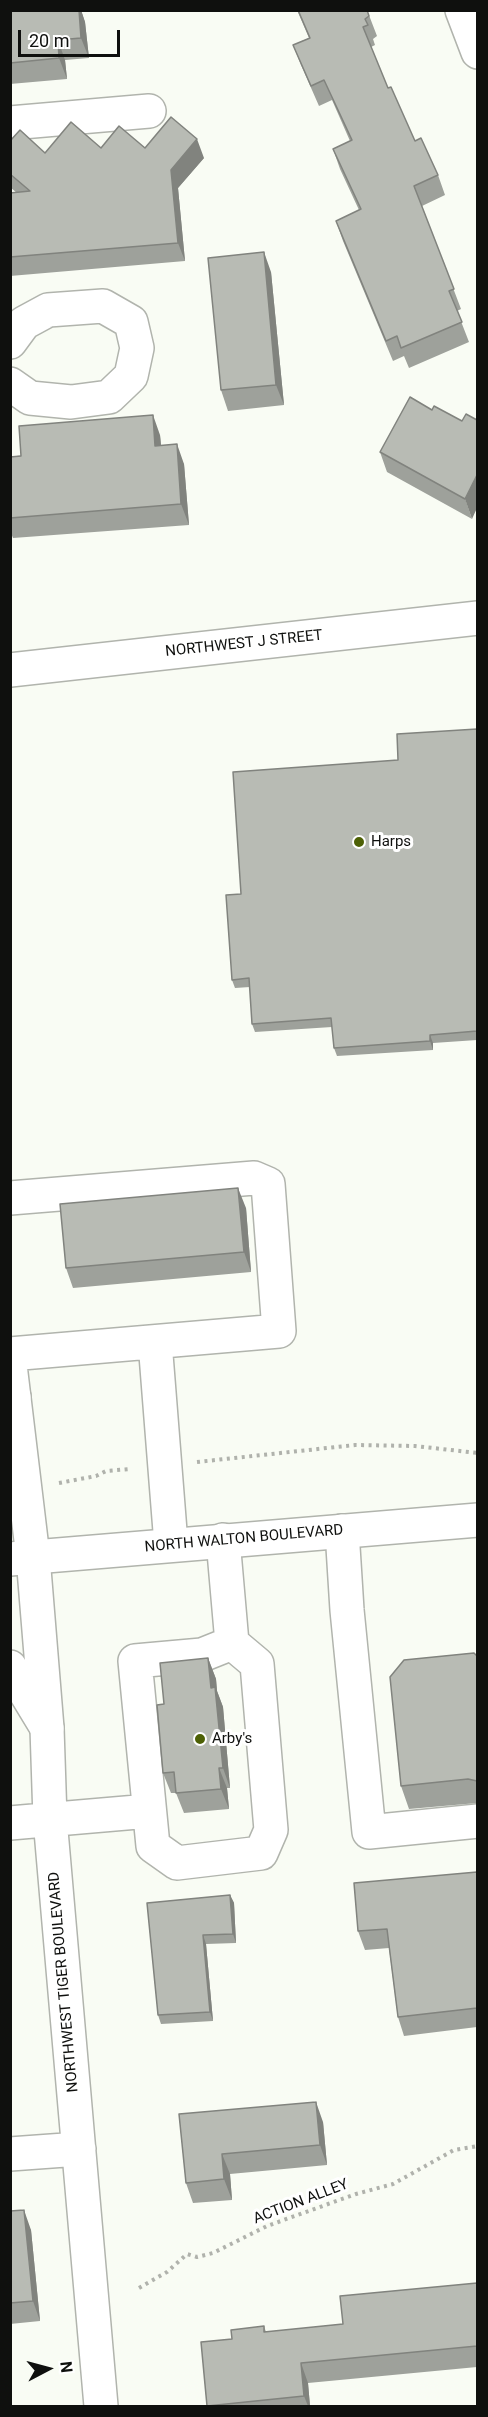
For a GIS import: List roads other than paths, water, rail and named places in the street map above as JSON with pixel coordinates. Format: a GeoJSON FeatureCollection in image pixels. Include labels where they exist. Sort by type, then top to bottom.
{"type":"FeatureCollection","features":[{"type":"Feature","properties":{"kind":"street"},"geometry":{"type":"LineString","coordinates":[[462,10],[477,52]]}},
{"type":"Feature","properties":{"kind":"street"},"geometry":{"type":"LineString","coordinates":[[10,123],[149,111]]}},
{"type":"Feature","properties":{"kind":"street"},"geometry":{"type":"LineString","coordinates":[[10,342],[24,323],[48,310],[103,306],[131,322],[137,348],[130,376],[109,397],[71,402],[30,398],[10,384]]}},
{"type":"Feature","properties":{"kind":"street","name":"NORTHWEST J STREET"},"geometry":{"type":"LineString","coordinates":[[10,670],[477,618]]}},
{"type":"Feature","properties":{"kind":"street"},"geometry":{"type":"LineString","coordinates":[[10,1198],[254,1178],[268,1184],[279,1331],[10,1354]]}},
{"type":"Feature","properties":{"kind":"street"},"geometry":{"type":"LineString","coordinates":[[155,1341],[171,1544]]}},
{"type":"Feature","properties":{"kind":"street","name":"NORTHWEST TIGER BOULEVARD"},"geometry":{"type":"LineString","coordinates":[[10,1365],[22,1558],[47,1728],[50,1819],[101,2406]]}},
{"type":"Feature","properties":{"kind":"street","name":"NORTH WALTON BOULEVARD"},"geometry":{"type":"LineString","coordinates":[[22,1558],[477,1520]]}},
{"type":"Feature","properties":{"kind":"street"},"geometry":{"type":"LineString","coordinates":[[342,1531],[346,1610],[369,1832],[477,1821]]}},
{"type":"Feature","properties":{"kind":"street"},"geometry":{"type":"LineString","coordinates":[[223,1540],[232,1643],[257,1664],[271,1830],[261,1853],[177,1863],[153,1846],[135,1661],[202,1655],[232,1643]]}},
{"type":"Feature","properties":{"kind":"street"},"geometry":{"type":"LineString","coordinates":[[10,1667],[47,1728]]}},
{"type":"Feature","properties":{"kind":"street"},"geometry":{"type":"LineString","coordinates":[[10,1823],[149,1811]]}},
{"type":"Feature","properties":{"kind":"street"},"geometry":{"type":"LineString","coordinates":[[10,2154],[79,2149]]}},
{"type":"Feature","properties":{"kind":"place","name":"Harps"},"geometry":{"type":"Point","coordinates":[359,842]}},
{"type":"Feature","properties":{"kind":"place","name":"Arby's"},"geometry":{"type":"Point","coordinates":[200,1739]}}]}
